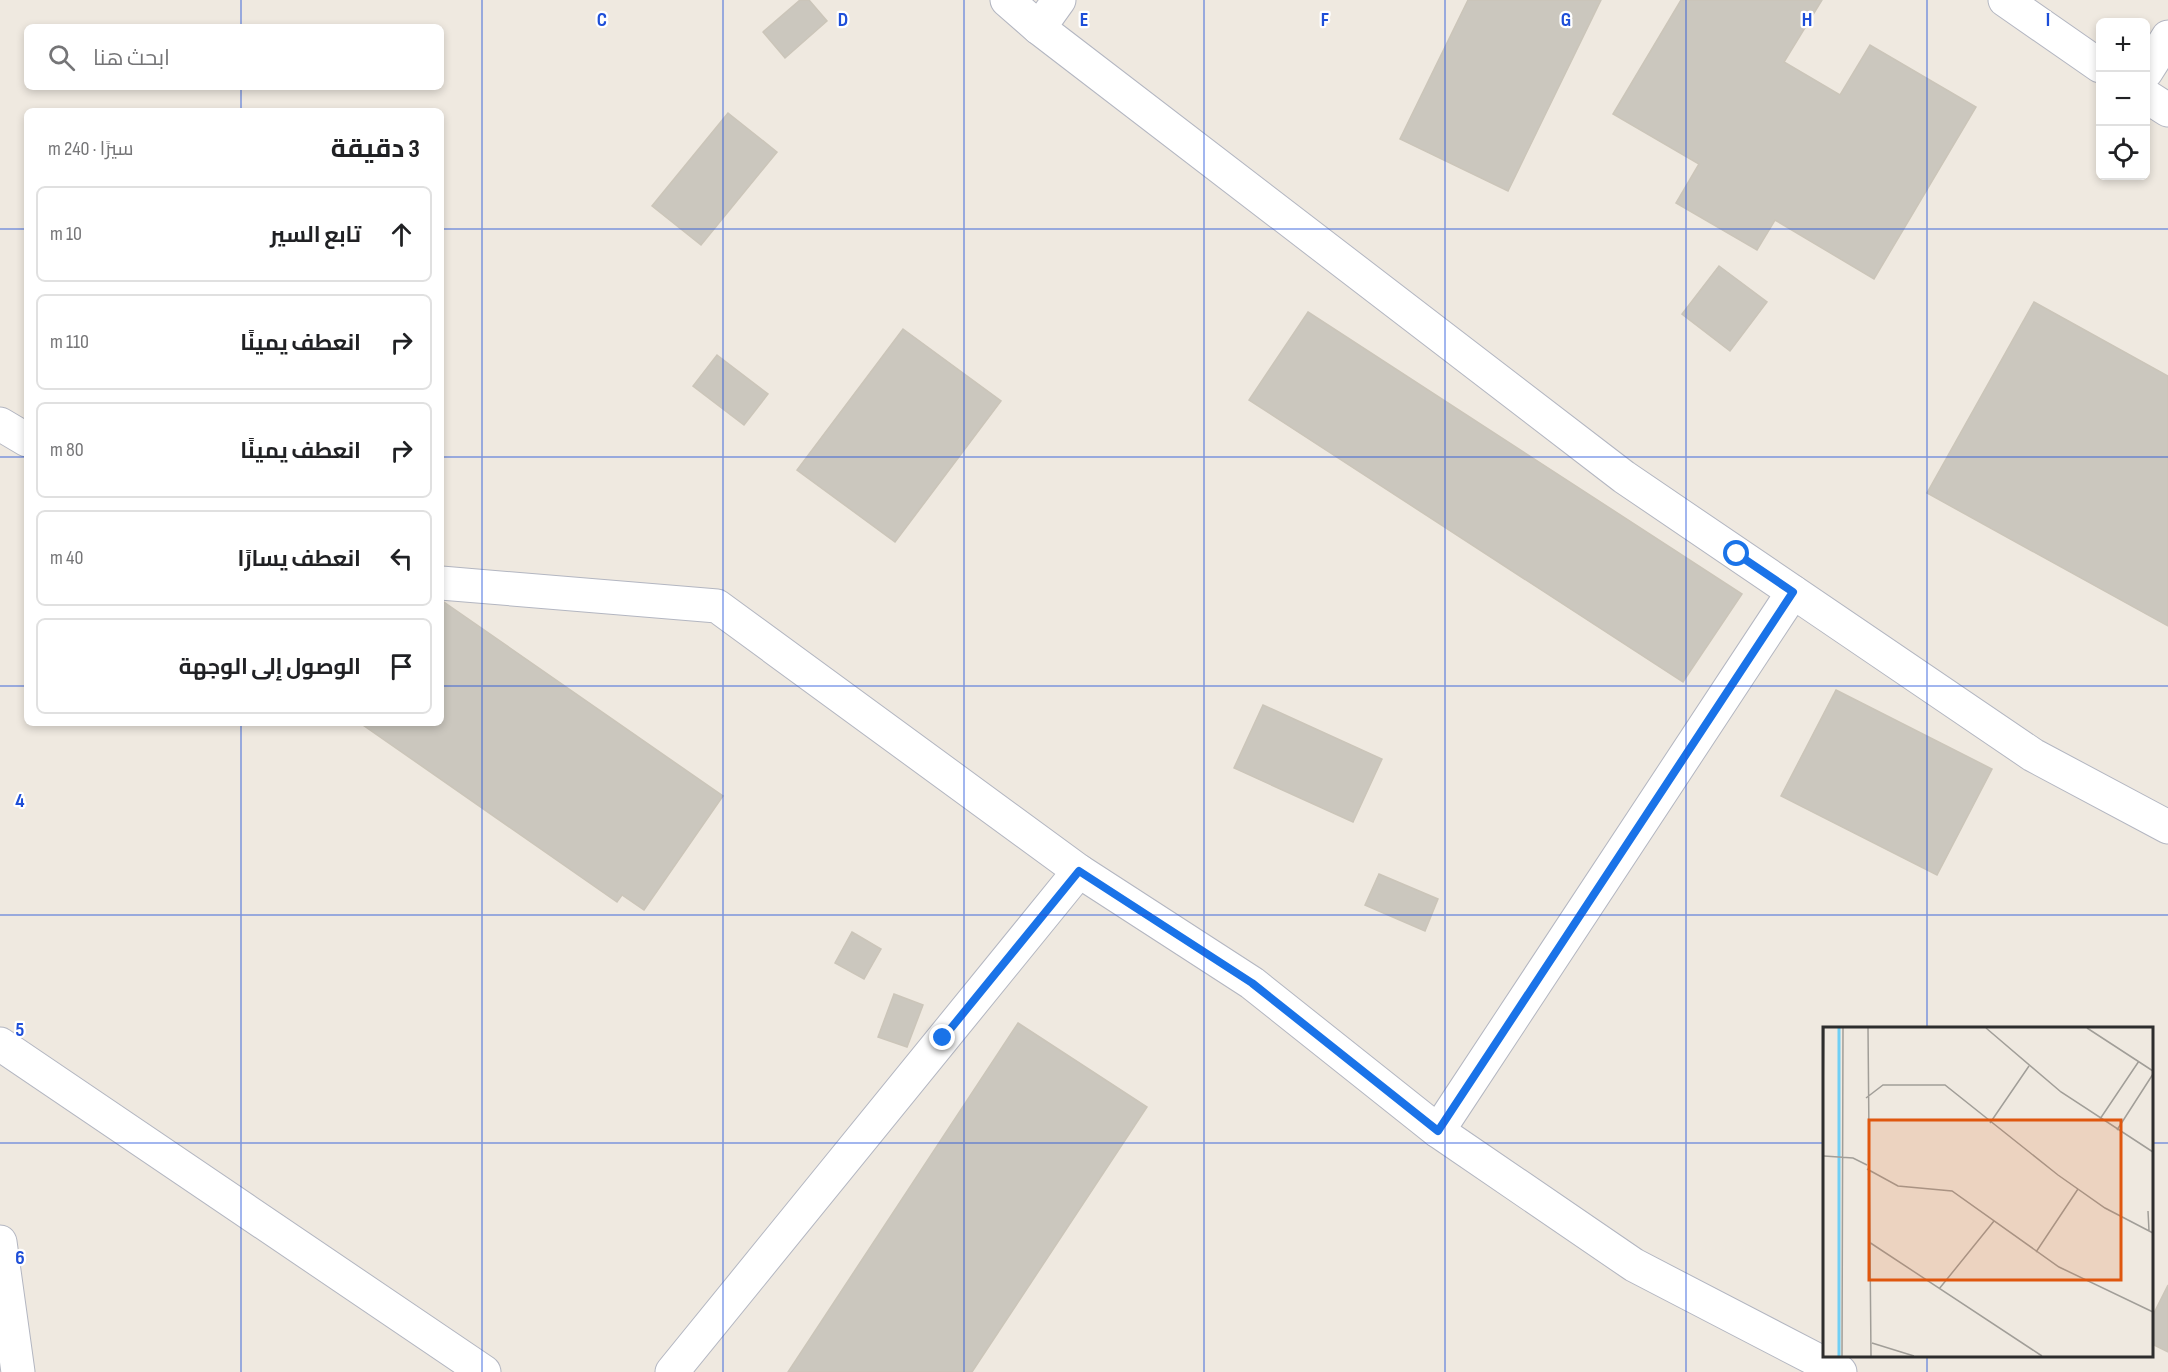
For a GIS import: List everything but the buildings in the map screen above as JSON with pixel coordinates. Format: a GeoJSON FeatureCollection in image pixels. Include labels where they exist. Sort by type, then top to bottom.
{"type":"FeatureCollection","features":[{"type":"Feature","properties":{"kind":"street"},"geometry":{"type":"LineString","coordinates":[[1007,0],[1040,28],[1624,477],[2032,755],[2168,827]]}},
{"type":"Feature","properties":{"kind":"street"},"geometry":{"type":"LineString","coordinates":[[1040,28],[1059,0]]}},
{"type":"Feature","properties":{"kind":"street"},"geometry":{"type":"LineString","coordinates":[[2005,0],[2096,63]]}},
{"type":"Feature","properties":{"kind":"street"},"geometry":{"type":"LineString","coordinates":[[2150,64],[2168,37]]}},
{"type":"Feature","properties":{"kind":"street"},"geometry":{"type":"LineString","coordinates":[[2150,99],[2168,110]]}},
{"type":"Feature","properties":{"kind":"street"},"geometry":{"type":"LineString","coordinates":[[0,424],[24,438]]}},
{"type":"Feature","properties":{"kind":"street"},"geometry":{"type":"LineString","coordinates":[[444,583],[717,606],[1079,871],[1252,983],[1438,1131],[1634,1265],[1840,1372]]}},
{"type":"Feature","properties":{"kind":"street"},"geometry":{"type":"LineString","coordinates":[[1438,1131],[1793,592]]}},
{"type":"Feature","properties":{"kind":"street"},"geometry":{"type":"LineString","coordinates":[[672,1372],[1079,871]]}},
{"type":"Feature","properties":{"kind":"street"},"geometry":{"type":"LineString","coordinates":[[0,1044],[484,1372]]}},
{"type":"Feature","properties":{"kind":"street"},"geometry":{"type":"LineString","coordinates":[[0,1242],[18,1372]]}},
{"type":"Feature","properties":{"kind":"route"},"geometry":{"type":"LineString","coordinates":[[943,1038],[1079,871],[1252,983],[1438,1131],[1793,592],[1737,554]]}}]}
